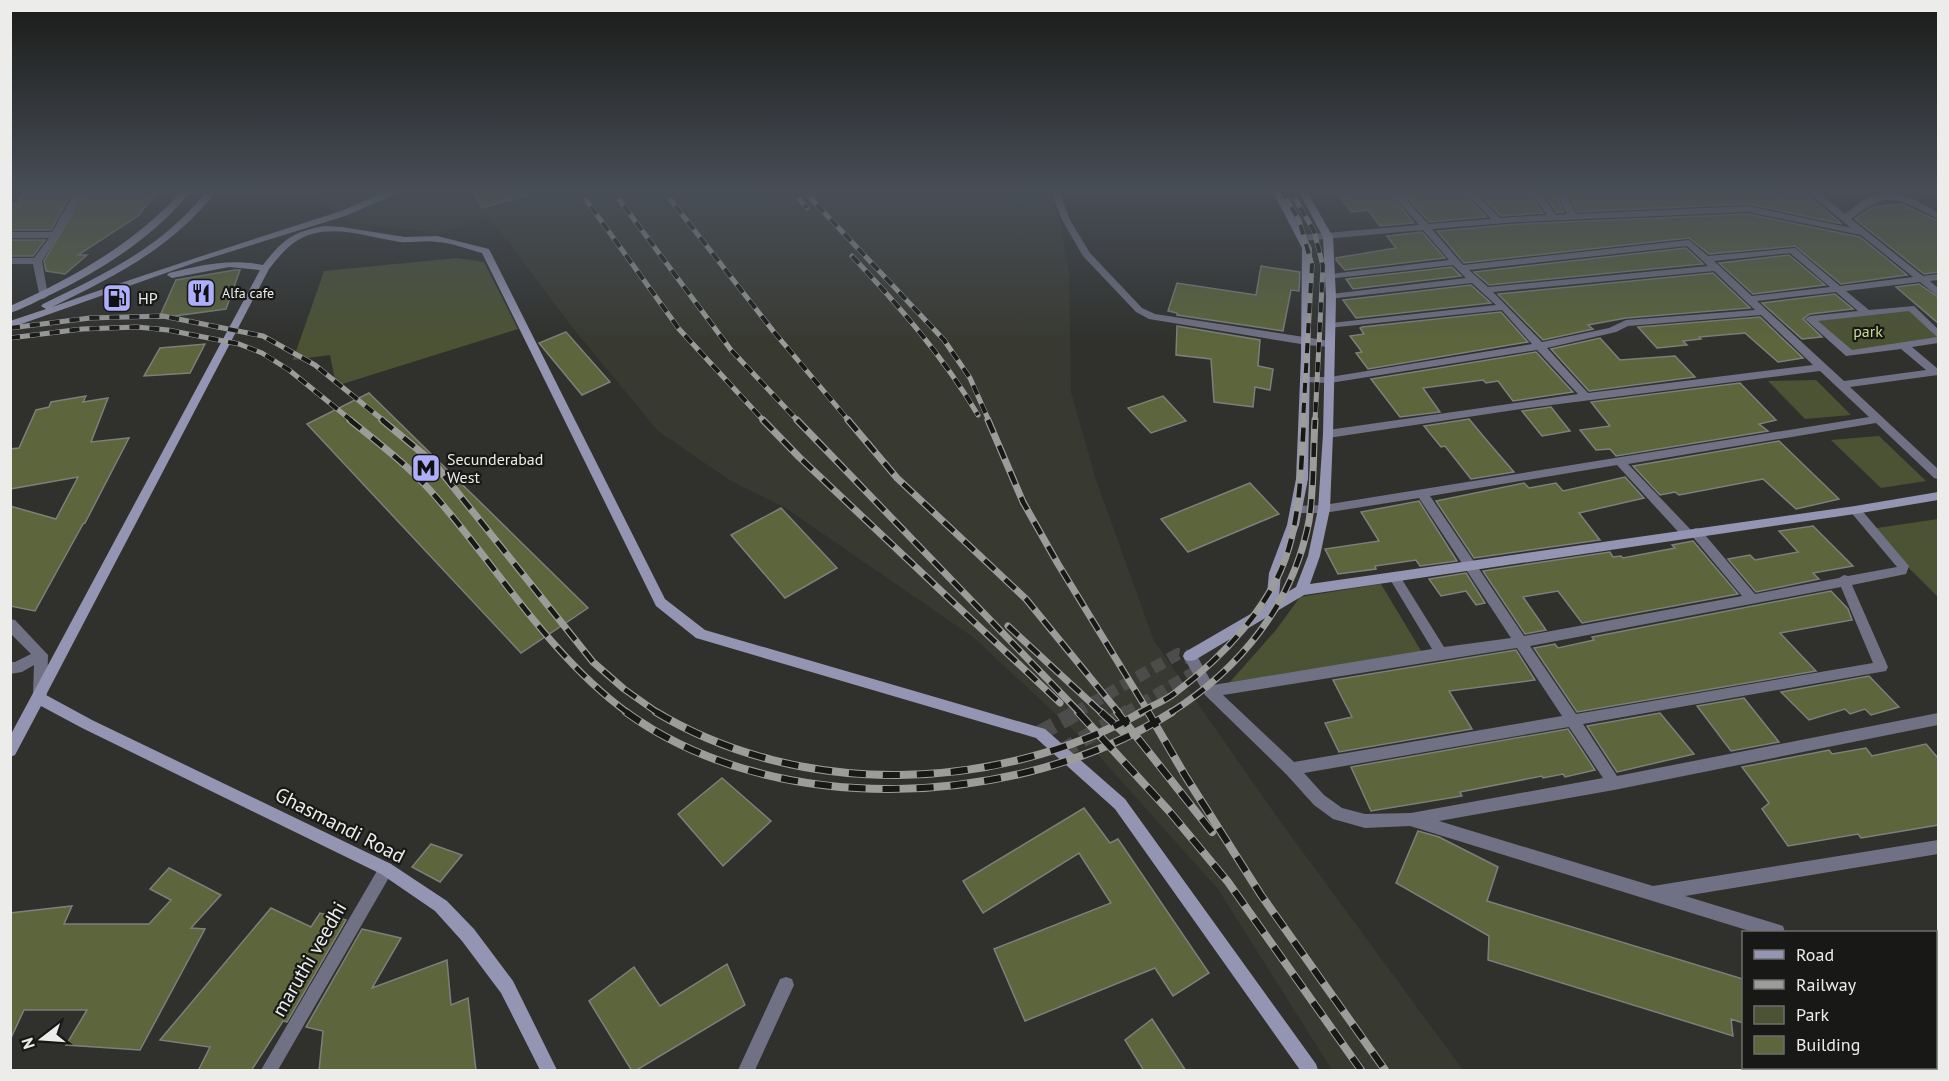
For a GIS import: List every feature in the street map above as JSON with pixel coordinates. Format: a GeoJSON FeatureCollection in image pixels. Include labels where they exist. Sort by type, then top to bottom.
{"type":"FeatureCollection","features":[{"type":"Feature","properties":{"kind":"street"},"geometry":{"type":"LineString","coordinates":[[43,296],[37,261],[53,240]]}},
{"type":"Feature","properties":{"kind":"street"},"geometry":{"type":"LineString","coordinates":[[10,310],[43,296],[135,240]]}},
{"type":"Feature","properties":{"kind":"street"},"geometry":{"type":"LineString","coordinates":[[10,325],[156,248],[165,240]]}},
{"type":"Feature","properties":{"kind":"street"},"geometry":{"type":"LineString","coordinates":[[10,325],[257,240]]}},
{"type":"Feature","properties":{"kind":"street"},"geometry":{"type":"LineString","coordinates":[[10,751],[265,268],[276,250],[288,240]]}},
{"type":"Feature","properties":{"kind":"street"},"geometry":{"type":"LineString","coordinates":[[442,240],[486,251],[660,602],[701,634],[1040,733],[1120,804],[1310,1071]]}},
{"type":"Feature","properties":{"kind":"street"},"geometry":{"type":"LineString","coordinates":[[1078,240],[1086,254],[1139,310],[1152,317],[1330,344]]}},
{"type":"Feature","properties":{"kind":"street"},"geometry":{"type":"LineString","coordinates":[[1272,608],[1275,573],[1293,525],[1302,479],[1306,342],[1306,249],[1303,240]]}},
{"type":"Feature","properties":{"kind":"street"},"geometry":{"type":"LineString","coordinates":[[1301,590],[1314,556],[1324,509],[1332,297],[1328,240]]}},
{"type":"Feature","properties":{"kind":"street"},"geometry":{"type":"LineString","coordinates":[[1436,240],[1473,280],[1504,307],[1585,396]]}},
{"type":"Feature","properties":{"kind":"street"},"geometry":{"type":"LineString","coordinates":[[1873,240],[1938,292]]}},
{"type":"Feature","properties":{"kind":"street"},"geometry":{"type":"LineString","coordinates":[[1330,277],[1647,249],[1689,243],[1752,299],[1938,475]]}},
{"type":"Feature","properties":{"kind":"street"},"geometry":{"type":"LineString","coordinates":[[1706,259],[1792,250],[1868,313]]}},
{"type":"Feature","properties":{"kind":"street"},"geometry":{"type":"LineString","coordinates":[[10,261],[37,261]]}},
{"type":"Feature","properties":{"kind":"street"},"geometry":{"type":"LineString","coordinates":[[139,280],[224,263],[265,268]]}},
{"type":"Feature","properties":{"kind":"street"},"geometry":{"type":"LineString","coordinates":[[1487,290],[1715,268]]}},
{"type":"Feature","properties":{"kind":"street"},"geometry":{"type":"LineString","coordinates":[[1752,299],[1938,277]]}},
{"type":"Feature","properties":{"kind":"street"},"geometry":{"type":"LineString","coordinates":[[1332,297],[1473,280]]}},
{"type":"Feature","properties":{"kind":"street"},"geometry":{"type":"LineString","coordinates":[[1330,326],[1504,307]]}},
{"type":"Feature","properties":{"kind":"street"},"geometry":{"type":"LineString","coordinates":[[1938,334],[1911,308],[1810,320],[1850,354],[1938,340]]}},
{"type":"Feature","properties":{"kind":"street"},"geometry":{"type":"LineString","coordinates":[[1305,380],[1330,380],[1539,346],[1612,330],[1626,323],[1764,312]]}},
{"type":"Feature","properties":{"kind":"street"},"geometry":{"type":"LineString","coordinates":[[1904,346],[1936,372]]}},
{"type":"Feature","properties":{"kind":"street"},"geometry":{"type":"LineString","coordinates":[[1328,434],[1585,396],[1822,367]]}},
{"type":"Feature","properties":{"kind":"street"},"geometry":{"type":"LineString","coordinates":[[1841,385],[1936,372]]}},
{"type":"Feature","properties":{"kind":"street"},"geometry":{"type":"LineString","coordinates":[[1296,509],[1324,509],[1878,419]]}},
{"type":"Feature","properties":{"kind":"street"},"geometry":{"type":"LineString","coordinates":[[1619,461],[1691,533],[1751,598]]}},
{"type":"Feature","properties":{"kind":"street"},"geometry":{"type":"LineString","coordinates":[[1422,493],[1614,783]]}},
{"type":"Feature","properties":{"kind":"street"},"geometry":{"type":"LineString","coordinates":[[1938,496],[1301,590],[1190,656],[1210,691],[1291,769],[1319,800],[1338,814],[1365,821],[1410,819],[1614,783],[1938,719]]}},
{"type":"Feature","properties":{"kind":"street"},"geometry":{"type":"LineString","coordinates":[[1210,691],[1521,642],[1902,571],[1903,566],[1855,510]]}},
{"type":"Feature","properties":{"kind":"street"},"geometry":{"type":"LineString","coordinates":[[1394,576],[1442,653]]}},
{"type":"Feature","properties":{"kind":"street"},"geometry":{"type":"LineString","coordinates":[[1291,769],[1881,667],[1844,580]]}},
{"type":"Feature","properties":{"kind":"street"},"geometry":{"type":"LineString","coordinates":[[10,624],[41,655],[39,698]]}},
{"type":"Feature","properties":{"kind":"street"},"geometry":{"type":"LineString","coordinates":[[10,668],[17,668],[41,655]]}},
{"type":"Feature","properties":{"kind":"street","name":"Ghasmandi Road"},"geometry":{"type":"LineString","coordinates":[[39,698],[386,869],[441,906],[468,935],[507,987],[549,1071]]}},
{"type":"Feature","properties":{"kind":"street"},"geometry":{"type":"LineString","coordinates":[[1410,819],[1770,931]]}},
{"type":"Feature","properties":{"kind":"street"},"geometry":{"type":"LineString","coordinates":[[1649,895],[1938,847]]}},
{"type":"Feature","properties":{"kind":"street","name":"maruthi veedhi"},"geometry":{"type":"LineString","coordinates":[[269,1071],[386,869]]}},
{"type":"Feature","properties":{"kind":"street"},"geometry":{"type":"LineString","coordinates":[[746,1071],[786,985]]}},
{"type":"Feature","properties":{"kind":"shaded area"},"geometry":{"type":"Polygon","coordinates":[[[507,240],[1063,240],[1069,273],[1071,392],[1096,480],[1154,641],[1277,817],[1463,1070],[1332,1070],[1218,889],[1090,746],[973,637],[784,507],[731,481],[658,431],[572,327],[507,240]]]}},
{"type":"Feature","properties":{"kind":"green space"},"geometry":{"type":"Polygon","coordinates":[[[457,258],[484,262],[518,329],[336,386],[330,355],[293,360],[324,271],[457,258]]]}},
{"type":"Feature","properties":{"kind":"green space","name":"park"},"geometry":{"type":"Polygon","coordinates":[[[1910,310],[1938,338],[1850,351],[1815,321],[1910,310]]]}},
{"type":"Feature","properties":{"kind":"green space"},"geometry":{"type":"Polygon","coordinates":[[[1816,380],[1851,415],[1805,419],[1768,381],[1816,380]]]}},
{"type":"Feature","properties":{"kind":"green space"},"geometry":{"type":"Polygon","coordinates":[[[1879,436],[1926,481],[1881,488],[1831,440],[1879,436]]]}},
{"type":"Feature","properties":{"kind":"green space"},"geometry":{"type":"Polygon","coordinates":[[[1938,519],[1938,597],[1870,529],[1938,519]]]}},
{"type":"Feature","properties":{"kind":"green space"},"geometry":{"type":"Polygon","coordinates":[[[1381,584],[1423,654],[1230,682],[1276,630],[1300,597],[1381,584]]]}},
{"type":"Feature","properties":{"kind":"building"},"geometry":{"type":"Polygon","coordinates":[[[10,240],[45,240],[33,256],[10,256],[10,240]]]}},
{"type":"Feature","properties":{"kind":"building"},"geometry":{"type":"Polygon","coordinates":[[[56,240],[100,240],[78,255],[87,255],[65,274],[46,271],[44,261],[56,240]]]}},
{"type":"Feature","properties":{"kind":"building"},"geometry":{"type":"Polygon","coordinates":[[[1390,240],[1429,240],[1445,258],[1345,270],[1336,260],[1336,258],[1396,248],[1390,240]]]}},
{"type":"Feature","properties":{"kind":"building"},"geometry":{"type":"Polygon","coordinates":[[[1445,240],[1667,240],[1464,263],[1445,240]]]}},
{"type":"Feature","properties":{"kind":"building"},"geometry":{"type":"Polygon","coordinates":[[[1692,240],[1864,240],[1907,275],[1841,284],[1795,246],[1709,254],[1692,240]]]}},
{"type":"Feature","properties":{"kind":"building"},"geometry":{"type":"Polygon","coordinates":[[[1882,240],[1938,240],[1938,272],[1924,274],[1882,240]]]}},
{"type":"Feature","properties":{"kind":"building"},"geometry":{"type":"Polygon","coordinates":[[[1686,248],[1703,264],[1489,285],[1474,272],[1686,248]]]}},
{"type":"Feature","properties":{"kind":"building"},"geometry":{"type":"Polygon","coordinates":[[[1789,255],[1825,285],[1753,294],[1719,263],[1789,255]]]}},
{"type":"Feature","properties":{"kind":"building"},"geometry":{"type":"Polygon","coordinates":[[[1261,266],[1300,272],[1299,291],[1291,290],[1283,331],[1177,315],[1177,313],[1168,311],[1177,283],[1256,295],[1261,266]]]}},
{"type":"Feature","properties":{"kind":"building"},"geometry":{"type":"Polygon","coordinates":[[[1452,267],[1461,276],[1353,289],[1346,279],[1452,267]]]}},
{"type":"Feature","properties":{"kind":"building","name":"Alfa cafe"},"geometry":{"type":"Polygon","coordinates":[[[240,270],[226,309],[159,318],[176,280],[240,270]]]}},
{"type":"Feature","properties":{"kind":"building"},"geometry":{"type":"Polygon","coordinates":[[[1713,273],[1750,308],[1626,318],[1588,325],[1593,329],[1543,340],[1498,294],[1713,273]]]}},
{"type":"Feature","properties":{"kind":"building"},"geometry":{"type":"Polygon","coordinates":[[[1919,284],[1938,297],[1938,323],[1896,287],[1919,284]]]}},
{"type":"Feature","properties":{"kind":"building"},"geometry":{"type":"Polygon","coordinates":[[[1471,285],[1491,303],[1356,318],[1343,300],[1471,285]]]}},
{"type":"Feature","properties":{"kind":"building"},"geometry":{"type":"Polygon","coordinates":[[[1835,294],[1853,309],[1810,314],[1803,319],[1822,337],[1802,339],[1762,303],[1835,294]]]}},
{"type":"Feature","properties":{"kind":"building"},"geometry":{"type":"Polygon","coordinates":[[[1501,312],[1528,342],[1368,369],[1356,353],[1362,352],[1350,336],[1364,334],[1360,328],[1362,327],[1501,312]]]}},
{"type":"Feature","properties":{"kind":"building"},"geometry":{"type":"Polygon","coordinates":[[[1760,317],[1803,358],[1778,362],[1745,333],[1699,337],[1701,339],[1683,341],[1687,345],[1657,348],[1638,327],[1760,317]]]}},
{"type":"Feature","properties":{"kind":"building"},"geometry":{"type":"Polygon","coordinates":[[[1177,326],[1260,340],[1258,366],[1273,369],[1270,390],[1255,387],[1253,407],[1214,402],[1211,359],[1176,355],[1177,326]]]}},
{"type":"Feature","properties":{"kind":"building"},"geometry":{"type":"Polygon","coordinates":[[[566,332],[610,382],[582,395],[539,343],[566,332]]]}},
{"type":"Feature","properties":{"kind":"building"},"geometry":{"type":"Polygon","coordinates":[[[1600,338],[1620,360],[1675,356],[1695,377],[1589,391],[1551,349],[1600,338]]]}},
{"type":"Feature","properties":{"kind":"building"},"geometry":{"type":"Polygon","coordinates":[[[205,344],[190,373],[144,376],[160,348],[205,344]]]}},
{"type":"Feature","properties":{"kind":"building"},"geometry":{"type":"Polygon","coordinates":[[[1536,352],[1573,392],[1513,401],[1498,381],[1486,383],[1483,380],[1423,388],[1440,412],[1400,417],[1371,379],[1536,352]]]}},
{"type":"Feature","properties":{"kind":"building"},"geometry":{"type":"Polygon","coordinates":[[[1740,383],[1776,420],[1759,424],[1768,431],[1616,456],[1610,449],[1596,450],[1580,430],[1610,426],[1591,402],[1740,383]]]}},
{"type":"Feature","properties":{"kind":"building"},"geometry":{"type":"Polygon","coordinates":[[[369,393],[588,608],[521,653],[307,424],[369,393]]]}},
{"type":"Feature","properties":{"kind":"building"},"geometry":{"type":"Polygon","coordinates":[[[86,396],[83,402],[108,398],[91,442],[129,438],[85,523],[35,611],[10,606],[10,506],[56,519],[78,477],[10,489],[10,449],[19,448],[36,410],[49,407],[51,402],[86,396]]]}},
{"type":"Feature","properties":{"kind":"building"},"geometry":{"type":"Polygon","coordinates":[[[1163,396],[1186,421],[1151,433],[1128,408],[1163,396]]]}},
{"type":"Feature","properties":{"kind":"building"},"geometry":{"type":"Polygon","coordinates":[[[1551,407],[1570,431],[1542,436],[1522,411],[1551,407]]]}},
{"type":"Feature","properties":{"kind":"building"},"geometry":{"type":"Polygon","coordinates":[[[1469,419],[1514,472],[1471,479],[1445,446],[1441,447],[1424,426],[1469,419]]]}},
{"type":"Feature","properties":{"kind":"building"},"geometry":{"type":"Polygon","coordinates":[[[1779,441],[1839,499],[1796,509],[1763,479],[1679,495],[1675,492],[1660,495],[1633,466],[1779,441]]]}},
{"type":"Feature","properties":{"kind":"building"},"geometry":{"type":"Polygon","coordinates":[[[1625,477],[1644,498],[1579,513],[1600,540],[1474,558],[1436,501],[1524,483],[1529,488],[1556,483],[1563,491],[1625,477]]]}},
{"type":"Feature","properties":{"kind":"building"},"geometry":{"type":"Polygon","coordinates":[[[1250,483],[1279,514],[1188,552],[1161,519],[1250,483]]]}},
{"type":"Feature","properties":{"kind":"building"},"geometry":{"type":"Polygon","coordinates":[[[1419,501],[1457,561],[1420,566],[1416,560],[1338,574],[1325,549],[1379,541],[1361,512],[1419,501]]]}},
{"type":"Feature","properties":{"kind":"building"},"geometry":{"type":"Polygon","coordinates":[[[781,508],[837,568],[785,598],[731,535],[781,508]]]}},
{"type":"Feature","properties":{"kind":"building"},"geometry":{"type":"Polygon","coordinates":[[[1813,526],[1853,566],[1813,573],[1819,579],[1756,592],[1728,559],[1750,555],[1755,560],[1798,552],[1779,531],[1813,526]]]}},
{"type":"Feature","properties":{"kind":"building"},"geometry":{"type":"Polygon","coordinates":[[[1693,541],[1738,594],[1582,623],[1558,591],[1523,597],[1546,630],[1525,634],[1483,571],[1610,552],[1613,557],[1623,558],[1675,548],[1672,545],[1693,541]]]}},
{"type":"Feature","properties":{"kind":"building"},"geometry":{"type":"Polygon","coordinates":[[[1466,573],[1485,603],[1476,605],[1466,591],[1441,596],[1429,579],[1466,573]]]}},
{"type":"Feature","properties":{"kind":"building"},"geometry":{"type":"Polygon","coordinates":[[[1831,591],[1848,609],[1852,620],[1780,633],[1816,671],[1577,712],[1534,648],[1555,644],[1558,648],[1594,640],[1592,637],[1831,591]]]}},
{"type":"Feature","properties":{"kind":"building"},"geometry":{"type":"Polygon","coordinates":[[[1516,650],[1535,680],[1449,691],[1472,729],[1339,752],[1325,723],[1352,717],[1333,680],[1516,650]]]}},
{"type":"Feature","properties":{"kind":"building"},"geometry":{"type":"Polygon","coordinates":[[[1869,676],[1899,707],[1871,715],[1865,709],[1850,714],[1845,709],[1809,720],[1781,692],[1869,676]]]}},
{"type":"Feature","properties":{"kind":"building"},"geometry":{"type":"Polygon","coordinates":[[[1744,698],[1779,742],[1731,751],[1697,706],[1744,698]]]}},
{"type":"Feature","properties":{"kind":"building"},"geometry":{"type":"Polygon","coordinates":[[[1660,713],[1694,754],[1617,772],[1587,726],[1660,713]]]}},
{"type":"Feature","properties":{"kind":"building"},"geometry":{"type":"Polygon","coordinates":[[[1568,729],[1595,770],[1565,777],[1563,774],[1543,778],[1542,776],[1460,792],[1462,796],[1371,811],[1351,767],[1568,729]]]}},
{"type":"Feature","properties":{"kind":"building"},"geometry":{"type":"Polygon","coordinates":[[[1926,744],[1938,758],[1938,825],[1861,838],[1858,834],[1788,846],[1762,809],[1769,803],[1742,767],[1829,750],[1832,754],[1866,748],[1872,756],[1926,744]]]}},
{"type":"Feature","properties":{"kind":"building"},"geometry":{"type":"Polygon","coordinates":[[[722,778],[771,821],[723,866],[678,814],[722,778]]]}},
{"type":"Feature","properties":{"kind":"building"},"geometry":{"type":"Polygon","coordinates":[[[1084,808],[1110,843],[1118,839],[1209,973],[1173,996],[1155,968],[1025,1021],[994,949],[1111,903],[1079,853],[983,913],[963,881],[1084,808]]]}},
{"type":"Feature","properties":{"kind":"building"},"geometry":{"type":"Polygon","coordinates":[[[1418,831],[1439,837],[1498,867],[1487,901],[1742,979],[1742,1023],[1731,1019],[1733,1036],[1488,960],[1489,936],[1396,883],[1418,831]]]}},
{"type":"Feature","properties":{"kind":"building"},"geometry":{"type":"Polygon","coordinates":[[[431,844],[462,855],[440,882],[412,867],[431,844]]]}},
{"type":"Feature","properties":{"kind":"building"},"geometry":{"type":"Polygon","coordinates":[[[169,868],[221,895],[191,928],[205,929],[140,1050],[66,1045],[87,1010],[24,1010],[10,1040],[10,913],[72,906],[64,924],[149,924],[171,900],[150,889],[169,868]]]}},
{"type":"Feature","properties":{"kind":"building"},"geometry":{"type":"Polygon","coordinates":[[[271,908],[311,927],[320,913],[346,920],[287,1022],[283,1021],[251,1071],[198,1071],[210,1047],[160,1040],[271,908]]]}},
{"type":"Feature","properties":{"kind":"building"},"geometry":{"type":"Polygon","coordinates":[[[362,929],[401,938],[372,988],[447,960],[451,1005],[468,998],[476,1071],[319,1071],[323,1031],[306,1027],[362,929]]]}},
{"type":"Feature","properties":{"kind":"building"},"geometry":{"type":"Polygon","coordinates":[[[727,964],[745,1005],[632,1071],[589,1001],[634,967],[660,1006],[727,964]]]}},
{"type":"Feature","properties":{"kind":"building"},"geometry":{"type":"Polygon","coordinates":[[[1152,1019],[1186,1071],[1144,1071],[1125,1040],[1152,1019]]]}},
{"type":"Feature","properties":{"kind":"tunnel"},"geometry":{"type":"LineString","coordinates":[[1075,713],[1178,654],[1190,656],[1193,673],[1126,713]]}},
{"type":"Feature","properties":{"kind":"tunnel"},"geometry":{"type":"LineString","coordinates":[[1040,733],[1078,712]]}},
{"type":"Feature","properties":{"kind":"tunnel"},"geometry":{"type":"LineString","coordinates":[[1061,752],[1129,712]]}},
{"type":"Feature","properties":{"kind":"railway"},"geometry":{"type":"LineString","coordinates":[[615,240],[679,329],[764,421]]}},
{"type":"Feature","properties":{"kind":"railway"},"geometry":{"type":"LineString","coordinates":[[650,240],[731,350],[798,421]]}},
{"type":"Feature","properties":{"kind":"railway"},"geometry":{"type":"LineString","coordinates":[[702,240],[774,332],[849,421]]}},
{"type":"Feature","properties":{"kind":"railway"},"geometry":{"type":"LineString","coordinates":[[850,240],[944,340],[970,378],[989,421]]}},
{"type":"Feature","properties":{"kind":"railway"},"geometry":{"type":"LineString","coordinates":[[1303,421],[1312,265],[1305,240]]}},
{"type":"Feature","properties":{"kind":"railway"},"geometry":{"type":"LineString","coordinates":[[1315,421],[1323,266],[1316,240]]}},
{"type":"Feature","properties":{"kind":"railway"},"geometry":{"type":"LineString","coordinates":[[852,256],[920,332],[978,415]]}},
{"type":"Feature","properties":{"kind":"railway"},"geometry":{"type":"LineString","coordinates":[[10,328],[90,318],[163,316],[263,336],[315,365],[384,421]]}},
{"type":"Feature","properties":{"kind":"railway"},"geometry":{"type":"LineString","coordinates":[[10,338],[82,329],[137,327],[168,330],[239,344],[262,353],[289,370],[352,421]]}},
{"type":"Feature","properties":{"kind":"railway"},"geometry":{"type":"LineString","coordinates":[[350,420],[420,479],[547,636],[572,664],[628,713]]}},
{"type":"Feature","properties":{"kind":"railway"},"geometry":{"type":"LineString","coordinates":[[382,420],[434,463],[593,662],[624,689],[658,713]]}},
{"type":"Feature","properties":{"kind":"railway"},"geometry":{"type":"LineString","coordinates":[[763,420],[799,457],[1060,703]]}},
{"type":"Feature","properties":{"kind":"railway"},"geometry":{"type":"LineString","coordinates":[[797,420],[1080,713]]}},
{"type":"Feature","properties":{"kind":"railway"},"geometry":{"type":"LineString","coordinates":[[848,420],[897,478],[1026,599],[1119,713]]}},
{"type":"Feature","properties":{"kind":"railway"},"geometry":{"type":"LineString","coordinates":[[988,420],[1023,502],[1147,709]]}},
{"type":"Feature","properties":{"kind":"railway"},"geometry":{"type":"LineString","coordinates":[[1147,709],[1171,696],[1228,647],[1244,629],[1271,589],[1289,547],[1296,516],[1304,420]]}},
{"type":"Feature","properties":{"kind":"railway"},"geometry":{"type":"LineString","coordinates":[[1170,713],[1195,696],[1241,655],[1260,632],[1290,580],[1309,521],[1315,420]]}},
{"type":"Feature","properties":{"kind":"railway"},"geometry":{"type":"LineString","coordinates":[[1008,626],[1102,713]]}},
{"type":"Feature","properties":{"kind":"railway"},"geometry":{"type":"LineString","coordinates":[[1139,713],[1147,709]]}},
{"type":"Feature","properties":{"kind":"railway"},"geometry":{"type":"LineString","coordinates":[[1147,709],[1149,713]]}},
{"type":"Feature","properties":{"kind":"railway"},"geometry":{"type":"LineString","coordinates":[[626,712],[686,747],[753,771],[825,785],[898,789],[972,783],[1044,768],[1108,745]]}},
{"type":"Feature","properties":{"kind":"railway"},"geometry":{"type":"LineString","coordinates":[[1078,712],[1097,733]]}},
{"type":"Feature","properties":{"kind":"railway"},"geometry":{"type":"LineString","coordinates":[[1101,712],[1115,725]]}},
{"type":"Feature","properties":{"kind":"railway"},"geometry":{"type":"LineString","coordinates":[[1117,712],[1124,721]]}},
{"type":"Feature","properties":{"kind":"railway"},"geometry":{"type":"LineString","coordinates":[[1124,721],[1142,712]]}},
{"type":"Feature","properties":{"kind":"railway"},"geometry":{"type":"LineString","coordinates":[[1148,712],[1154,722]]}},
{"type":"Feature","properties":{"kind":"railway"},"geometry":{"type":"LineString","coordinates":[[1154,722],[1172,712]]}},
{"type":"Feature","properties":{"kind":"railway"},"geometry":{"type":"LineString","coordinates":[[658,713],[713,740],[773,760],[835,772],[899,775],[962,771],[1025,758],[1097,733]]}},
{"type":"Feature","properties":{"kind":"railway"},"geometry":{"type":"LineString","coordinates":[[1115,725],[1124,721]]}},
{"type":"Feature","properties":{"kind":"railway"},"geometry":{"type":"LineString","coordinates":[[1124,721],[1133,732]]}},
{"type":"Feature","properties":{"kind":"railway"},"geometry":{"type":"LineString","coordinates":[[1133,732],[1154,722]]}},
{"type":"Feature","properties":{"kind":"railway"},"geometry":{"type":"LineString","coordinates":[[1154,722],[1261,895],[1385,1070]]}},
{"type":"Feature","properties":{"kind":"railway"},"geometry":{"type":"LineString","coordinates":[[1097,733],[1115,725]]}},
{"type":"Feature","properties":{"kind":"railway"},"geometry":{"type":"LineString","coordinates":[[1115,725],[1123,732]]}},
{"type":"Feature","properties":{"kind":"railway"},"geometry":{"type":"LineString","coordinates":[[1108,745],[1133,732]]}},
{"type":"Feature","properties":{"kind":"railway"},"geometry":{"type":"LineString","coordinates":[[1133,732],[1212,832]]}},
{"type":"Feature","properties":{"kind":"railway"},"geometry":{"type":"LineString","coordinates":[[1097,733],[1108,745]]}},
{"type":"Feature","properties":{"kind":"railway"},"geometry":{"type":"LineString","coordinates":[[1108,745],[1169,811],[1228,882],[1361,1070]]}},
{"type":"Feature","properties":{"kind":"place","name":"Alfa cafe"},"geometry":{"type":"Point","coordinates":[201,293]}},
{"type":"Feature","properties":{"kind":"place","name":"HP"},"geometry":{"type":"Point","coordinates":[117,298]}},
{"type":"Feature","properties":{"kind":"place","name":"Secunderabad West"},"geometry":{"type":"Point","coordinates":[426,468]}}]}
